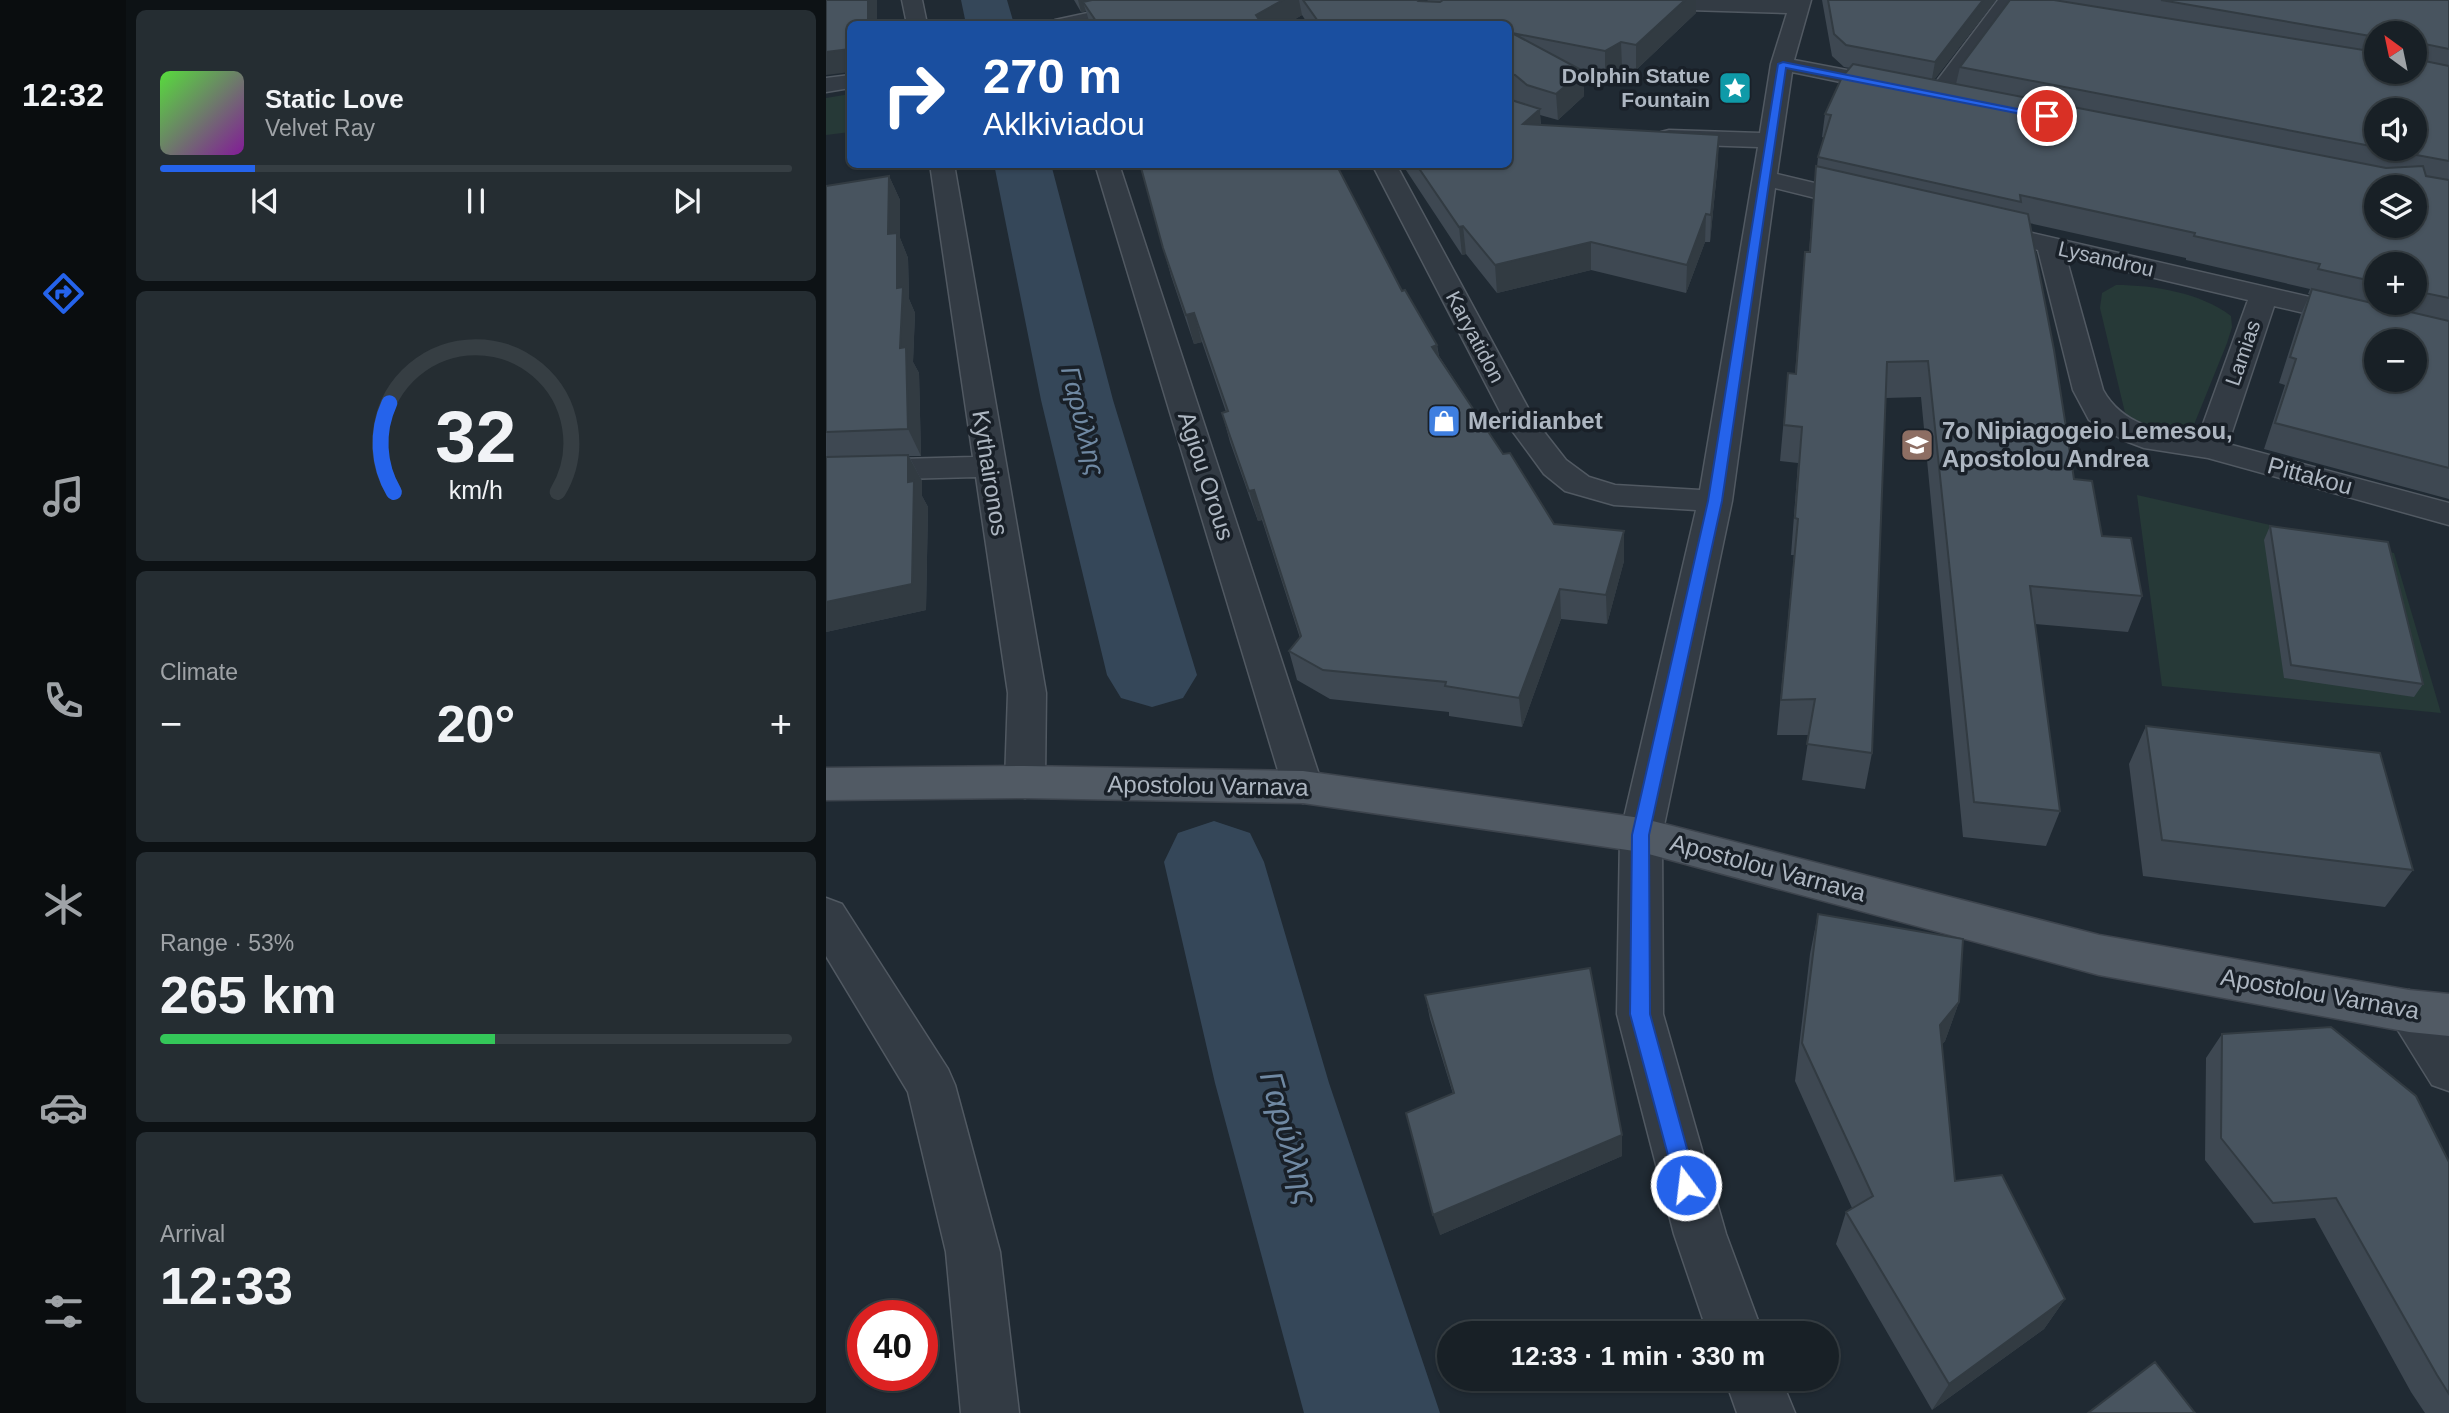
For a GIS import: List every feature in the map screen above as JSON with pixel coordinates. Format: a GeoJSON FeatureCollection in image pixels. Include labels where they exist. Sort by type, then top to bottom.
{"type":"FeatureCollection","features":[{"type":"Feature","properties":{"kind":"main road","name":"Apostolou Varnava"},"geometry":{"type":"LineString","coordinates":[[826,784],[1025,782],[1303,787],[1641,835],[2099,955],[2429,1013]]}},
{"type":"Feature","properties":{"kind":"street"},"geometry":{"type":"LineString","coordinates":[[912,0],[916,21]]}},
{"type":"Feature","properties":{"kind":"street"},"geometry":{"type":"LineString","coordinates":[[1054,0],[1061,21]]}},
{"type":"Feature","properties":{"kind":"street"},"geometry":{"type":"LineString","coordinates":[[1076,21],[1176,0]]}},
{"type":"Feature","properties":{"kind":"street"},"geometry":{"type":"LineString","coordinates":[[1556,0],[1800,4],[1783,64],[1715,501],[1641,835],[1640,1014],[1700,1234],[1731,1321]]}},
{"type":"Feature","properties":{"kind":"street"},"geometry":{"type":"LineString","coordinates":[[1938,94],[2007,3],[2032,10]]}},
{"type":"Feature","properties":{"kind":"street"},"geometry":{"type":"LineString","coordinates":[[1783,64],[1965,100]]}},
{"type":"Feature","properties":{"kind":"street"},"geometry":{"type":"LineString","coordinates":[[826,85],[847,82]]}},
{"type":"Feature","properties":{"kind":"street"},"geometry":{"type":"LineString","coordinates":[[1642,136],[1771,140]]}},
{"type":"Feature","properties":{"kind":"street","name":"Kythaironos"},"geometry":{"type":"LineString","coordinates":[[943,168],[1027,694],[1025,782]]}},
{"type":"Feature","properties":{"kind":"street","name":"Agiou Orous"},"geometry":{"type":"LineString","coordinates":[[1108,168],[1303,787]]}},
{"type":"Feature","properties":{"kind":"street","name":"Karyatidon"},"geometry":{"type":"LineString","coordinates":[[1386,168],[1520,421],[1555,467],[1577,484],[1614,495],[1715,501]]}},
{"type":"Feature","properties":{"kind":"street"},"geometry":{"type":"LineString","coordinates":[[1764,178],[1890,208]]}},
{"type":"Feature","properties":{"kind":"street","name":"Lysandrou"},"geometry":{"type":"LineString","coordinates":[[1957,224],[2449,338]]}},
{"type":"Feature","properties":{"kind":"street","name":"Pittakou"},"geometry":{"type":"LineString","coordinates":[[2050,246],[2088,390],[2100,413],[2134,433],[2155,441],[2210,449],[2449,514]]}},
{"type":"Feature","properties":{"kind":"street","name":"Lamias"},"geometry":{"type":"LineString","coordinates":[[2210,449],[2263,296]]}},
{"type":"Feature","properties":{"kind":"street"},"geometry":{"type":"LineString","coordinates":[[826,471],[989,467]]}},
{"type":"Feature","properties":{"kind":"street"},"geometry":{"type":"LineString","coordinates":[[826,917],[931,1085],[973,1252],[990,1413]]}},
{"type":"Feature","properties":{"kind":"street"},"geometry":{"type":"LineString","coordinates":[[2429,1013],[2449,1069]]}},
{"type":"Feature","properties":{"kind":"street"},"geometry":{"type":"LineString","coordinates":[[1758,1391],[1766,1413]]}},
{"type":"Feature","properties":{"kind":"green space"},"geometry":{"type":"Polygon","coordinates":[[[847,94],[847,132],[826,135],[826,98],[847,94]]]}},
{"type":"Feature","properties":{"kind":"green space"},"geometry":{"type":"Polygon","coordinates":[[[2116,285],[2146,287],[2191,296],[2206,301],[2231,316],[2232,327],[2227,343],[2189,437],[2142,426],[2126,417],[2100,308],[2102,293],[2116,285]]]}},
{"type":"Feature","properties":{"kind":"green space"},"geometry":{"type":"Polygon","coordinates":[[[2137,495],[2394,553],[2441,713],[2162,686],[2137,495]]]}},
{"type":"Feature","properties":{"kind":"building"},"geometry":{"type":"Polygon","coordinates":[[[826,0],[868,0],[868,21],[847,21],[847,49],[826,52],[826,0]]]}},
{"type":"Feature","properties":{"kind":"building"},"geometry":{"type":"Polygon","coordinates":[[[1283,0],[1256,15],[1260,21],[1096,21],[1083,2],[1283,0]]]}},
{"type":"Feature","properties":{"kind":"building"},"geometry":{"type":"Polygon","coordinates":[[[1303,0],[1685,0],[1636,45],[1621,42],[1605,51],[1512,33],[1512,21],[1318,21],[1303,0]]]}},
{"type":"Feature","properties":{"kind":"building"},"geometry":{"type":"Polygon","coordinates":[[[1828,0],[1983,0],[1935,62],[1846,45],[1834,34],[1828,0]]]}},
{"type":"Feature","properties":{"kind":"building"},"geometry":{"type":"Polygon","coordinates":[[[2010,0],[2054,0],[2364,50],[2364,84],[2427,84],[2427,61],[2449,66],[2449,161],[2427,157],[2427,98],[2364,98],[2364,145],[1960,67],[2010,0]]]}},
{"type":"Feature","properties":{"kind":"building"},"geometry":{"type":"Polygon","coordinates":[[[2161,0],[2449,0],[2449,49],[2427,44],[2427,21],[2364,21],[2364,35],[2161,0]]]}},
{"type":"Feature","properties":{"kind":"building"},"geometry":{"type":"Polygon","coordinates":[[[1512,33],[1583,71],[1556,94],[1527,85],[1512,75],[1512,33]]]}},
{"type":"Feature","properties":{"kind":"building"},"geometry":{"type":"Polygon","coordinates":[[[1853,64],[2386,168],[2423,166],[2426,175],[2364,175],[2364,238],[2427,238],[2427,176],[2449,180],[2449,298],[2427,293],[2427,252],[2364,252],[2364,279],[2318,269],[2320,264],[2194,236],[2195,233],[2020,195],[2021,202],[1818,157],[1831,115],[1825,114],[1842,77],[1853,64]]]}},
{"type":"Feature","properties":{"kind":"building"},"geometry":{"type":"Polygon","coordinates":[[[1512,100],[1540,109],[1523,124],[1719,135],[1711,215],[1706,214],[1687,265],[1591,242],[1495,265],[1463,226],[1459,227],[1419,168],[1512,168],[1512,100]]]}},
{"type":"Feature","properties":{"kind":"building"},"geometry":{"type":"Polygon","coordinates":[[[1816,166],[2028,214],[2054,350],[2074,479],[2092,481],[2102,536],[2131,538],[2142,596],[2030,586],[2060,811],[1974,802],[1928,361],[1887,362],[1872,753],[1807,744],[1815,699],[1781,700],[1798,519],[1795,518],[1802,427],[1784,425],[1788,373],[1796,374],[1805,252],[1810,252],[1816,166]]]}},
{"type":"Feature","properties":{"kind":"building"},"geometry":{"type":"Polygon","coordinates":[[[1141,168],[1338,168],[1402,291],[1405,290],[1437,345],[1432,347],[1503,454],[1510,453],[1554,524],[1624,531],[1606,595],[1560,589],[1519,698],[1445,686],[1446,682],[1323,670],[1289,651],[1301,636],[1254,490],[1249,491],[1222,413],[1228,411],[1194,313],[1186,315],[1163,248],[1141,168]]]}},
{"type":"Feature","properties":{"kind":"building"},"geometry":{"type":"Polygon","coordinates":[[[889,176],[888,234],[897,233],[897,288],[903,287],[900,348],[906,347],[908,429],[826,432],[826,186],[889,176]]]}},
{"type":"Feature","properties":{"kind":"building"},"geometry":{"type":"Polygon","coordinates":[[[2312,289],[2364,301],[2364,315],[2423,315],[2449,321],[2449,468],[2275,423],[2296,359],[2290,357],[2312,289]]]}},
{"type":"Feature","properties":{"kind":"building"},"geometry":{"type":"Polygon","coordinates":[[[908,455],[908,482],[914,481],[912,584],[826,602],[826,457],[908,455]]]}},
{"type":"Feature","properties":{"kind":"building"},"geometry":{"type":"Polygon","coordinates":[[[2270,526],[2388,542],[2423,684],[2291,665],[2270,526]]]}},
{"type":"Feature","properties":{"kind":"building"},"geometry":{"type":"Polygon","coordinates":[[[2146,726],[2380,753],[2413,870],[2162,840],[2146,726]]]}},
{"type":"Feature","properties":{"kind":"building"},"geometry":{"type":"Polygon","coordinates":[[[1818,914],[1963,939],[1959,1002],[1940,1025],[1955,1181],[2002,1175],[2065,1299],[1949,1384],[1846,1212],[1873,1196],[1802,1043],[1818,914]]]}},
{"type":"Feature","properties":{"kind":"building"},"geometry":{"type":"Polygon","coordinates":[[[1590,968],[1622,1135],[1433,1215],[1406,1113],[1454,1093],[1425,995],[1590,968]]]}},
{"type":"Feature","properties":{"kind":"building"},"geometry":{"type":"Polygon","coordinates":[[[2331,1027],[2416,1096],[2449,1162],[2449,1394],[2336,1198],[2273,1203],[2221,1138],[2222,1034],[2331,1027]]]}},
{"type":"Feature","properties":{"kind":"building"},"geometry":{"type":"Polygon","coordinates":[[[2155,1362],[2195,1413],[2088,1413],[2155,1362]]]}},
{"type":"Feature","properties":{"kind":"waterway","name":"Γαρύλλης"},"geometry":{"type":"LineString","coordinates":[[984,0],[989,21]]}},
{"type":"Feature","properties":{"kind":"waterway","name":"Γαρύλλης"},"geometry":{"type":"LineString","coordinates":[[1023,168],[1077,400],[1152,675]]}},
{"type":"Feature","properties":{"kind":"waterway","name":"Γαρύλλης"},"geometry":{"type":"LineString","coordinates":[[1214,862],[1272,1083],[1372,1413]]}},
{"type":"Feature","properties":{"kind":"place","name":"Dolphin Statue Fountain"},"geometry":{"type":"Point","coordinates":[1735,88]}},
{"type":"Feature","properties":{"kind":"place","name":"Meridianbet"},"geometry":{"type":"Point","coordinates":[1444,421]}},
{"type":"Feature","properties":{"kind":"place","name":"7o Nipiagogeio Lemesou, Apostolou Andrea"},"geometry":{"type":"Point","coordinates":[1917,445]}},
{"type":"Feature","properties":{"kind":"route"},"geometry":{"type":"LineString","coordinates":[[1686,1185],[1640,1014],[1641,835],[1715,501],[1783,64],[2047,116]]}}]}
